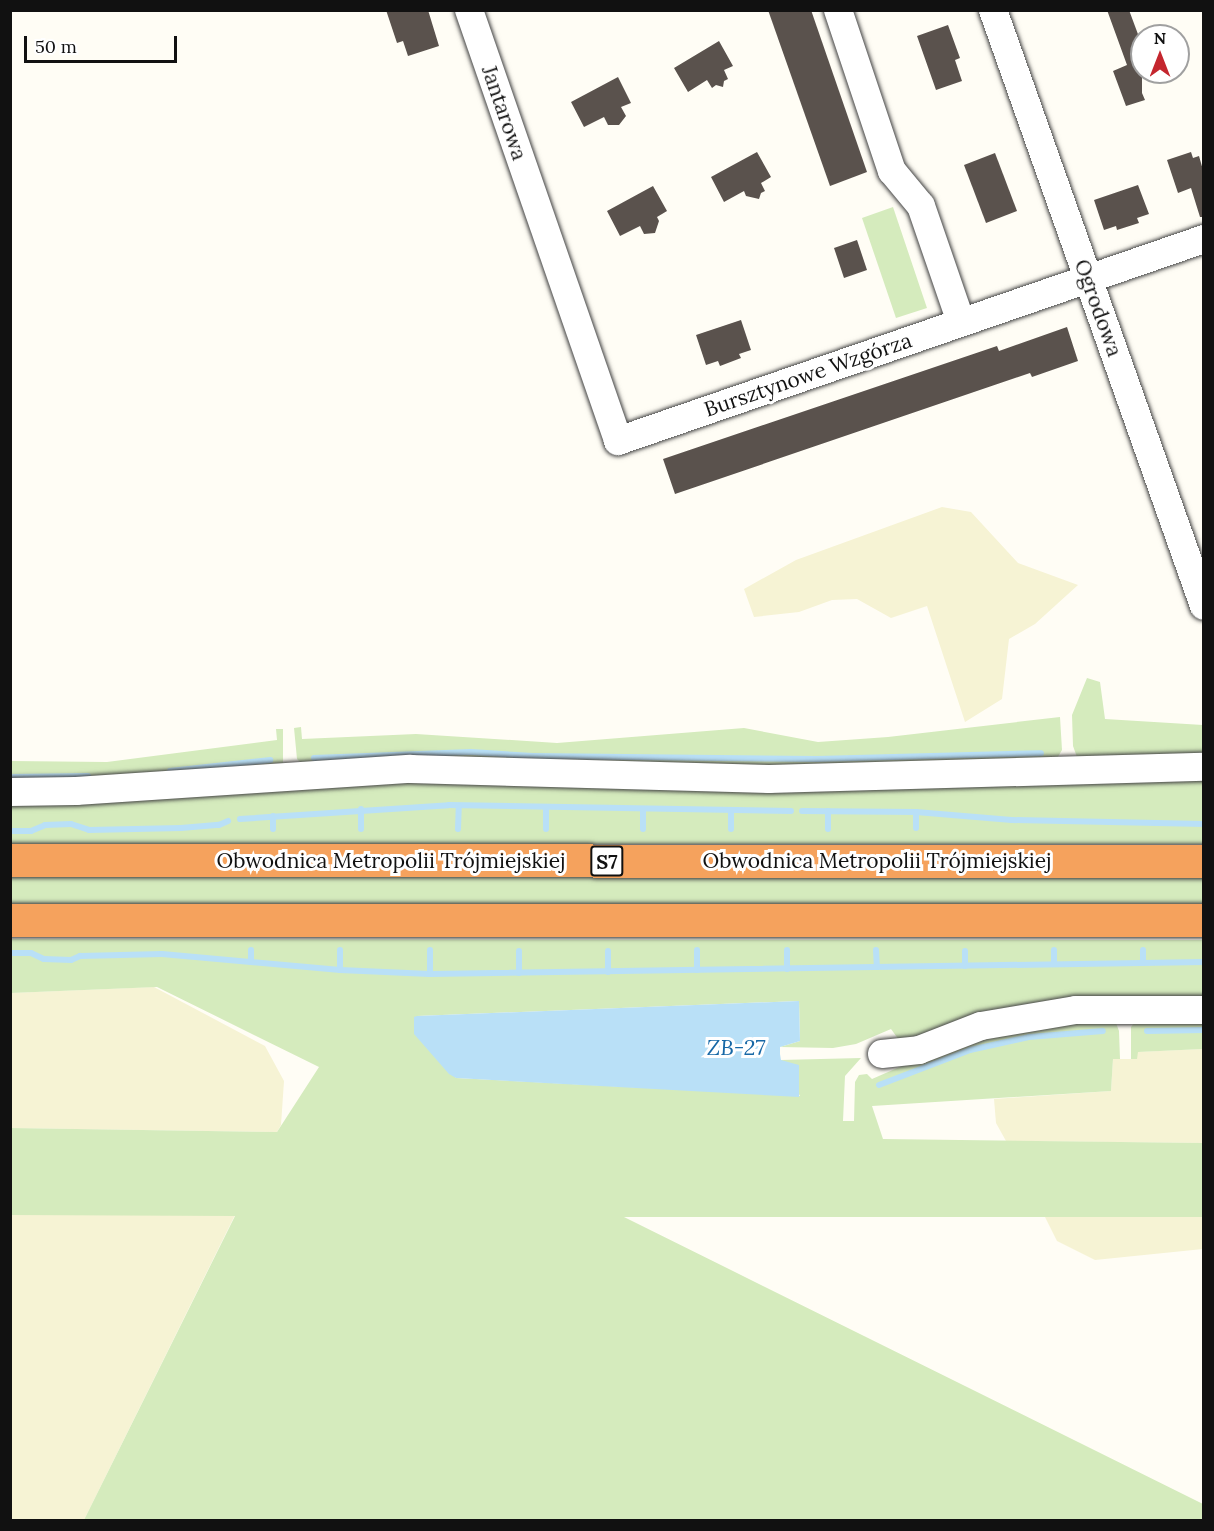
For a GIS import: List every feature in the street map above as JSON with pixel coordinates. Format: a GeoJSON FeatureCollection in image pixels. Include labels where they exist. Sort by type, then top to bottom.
{"type":"FeatureCollection","features":[{"type":"Feature","properties":{"kind":"highway","name":"Obwodnica Metropolii Trójmiejskiej"},"geometry":{"type":"LineString","coordinates":[[10,860],[1203,861]]}},
{"type":"Feature","properties":{"kind":"highway"},"geometry":{"type":"LineString","coordinates":[[10,920],[1203,920]]}},
{"type":"Feature","properties":{"kind":"street","name":"Jantarowa"},"geometry":{"type":"LineString","coordinates":[[469,10],[618,441],[654,428]]}},
{"type":"Feature","properties":{"kind":"street"},"geometry":{"type":"LineString","coordinates":[[838,10],[892,171],[921,206],[961,322]]}},
{"type":"Feature","properties":{"kind":"street","name":"Ogrodowa"},"geometry":{"type":"LineString","coordinates":[[993,10],[1203,606]]}},
{"type":"Feature","properties":{"kind":"street","name":"Bursztynowe Wzgórza"},"geometry":{"type":"LineString","coordinates":[[654,428],[1203,239]]}},
{"type":"Feature","properties":{"kind":"street"},"geometry":{"type":"LineString","coordinates":[[10,792],[76,791],[410,769],[769,779],[1203,768]]}},
{"type":"Feature","properties":{"kind":"street"},"geometry":{"type":"LineString","coordinates":[[882,1054],[919,1050],[981,1026],[1076,1010],[1203,1010]]}},
{"type":"Feature","properties":{"kind":"shaded area"},"geometry":{"type":"Polygon","coordinates":[[[942,507],[971,512],[1018,563],[1078,585],[1035,624],[1009,639],[1002,699],[965,722],[927,606],[891,618],[857,599],[832,600],[799,612],[754,617],[744,589],[796,560],[942,507]]]}},
{"type":"Feature","properties":{"kind":"shaded area"},"geometry":{"type":"Polygon","coordinates":[[[154,987],[265,1046],[284,1081],[281,1125],[277,1132],[11,1128],[11,993],[154,987]]]}},
{"type":"Feature","properties":{"kind":"shaded area"},"geometry":{"type":"Polygon","coordinates":[[[1203,1049],[1203,1143],[1006,1141],[996,1123],[994,1099],[1111,1091],[1113,1059],[1137,1059],[1137,1052],[1203,1049]]]}},
{"type":"Feature","properties":{"kind":"shaded area"},"geometry":{"type":"Polygon","coordinates":[[[11,1215],[235,1215],[84,1520],[11,1520],[11,1215]]]}},
{"type":"Feature","properties":{"kind":"shaded area"},"geometry":{"type":"Polygon","coordinates":[[[1045,1217],[1203,1217],[1203,1249],[1095,1260],[1057,1241],[1045,1217]]]}},
{"type":"Feature","properties":{"kind":"green space"},"geometry":{"type":"Polygon","coordinates":[[[893,207],[927,308],[896,318],[862,218],[893,207]]]}},
{"type":"Feature","properties":{"kind":"green space"},"geometry":{"type":"Polygon","coordinates":[[[1087,678],[1100,682],[1105,719],[1203,725],[1203,758],[1077,757],[1073,746],[1072,715],[1087,678]]]}},
{"type":"Feature","properties":{"kind":"green space"},"geometry":{"type":"Polygon","coordinates":[[[1060,717],[1062,750],[1056,760],[817,770],[303,765],[297,759],[294,728],[301,727],[302,739],[416,734],[557,743],[744,728],[818,742],[888,737],[1060,717]]]}},
{"type":"Feature","properties":{"kind":"green space"},"geometry":{"type":"Polygon","coordinates":[[[276,729],[283,729],[283,763],[11,784],[11,761],[107,762],[277,740],[276,729]]]}},
{"type":"Feature","properties":{"kind":"green space"},"geometry":{"type":"Polygon","coordinates":[[[1203,776],[1204,844],[11,844],[10,801],[356,780],[1203,776]]]}},
{"type":"Feature","properties":{"kind":"green space"},"geometry":{"type":"Polygon","coordinates":[[[10,874],[1203,875],[1204,909],[11,908],[10,874]]]}},
{"type":"Feature","properties":{"kind":"green space"},"geometry":{"type":"Polygon","coordinates":[[[11,939],[1203,940],[1203,1002],[963,1025],[899,1040],[891,1029],[856,1044],[833,1048],[780,1047],[800,1041],[799,1001],[417,1016],[456,1078],[800,1096],[780,1060],[861,1058],[845,1076],[843,1121],[854,1121],[855,1082],[859,1075],[867,1074],[872,1079],[918,1059],[1041,1023],[1116,1023],[1119,1031],[1120,1059],[1113,1059],[1111,1091],[872,1106],[883,1139],[1203,1143],[1203,1217],[624,1217],[1203,1504],[1203,1520],[84,1520],[235,1216],[11,1215],[11,1128],[277,1132],[319,1067],[157,987],[11,993],[11,939]]]}},
{"type":"Feature","properties":{"kind":"green space"},"geometry":{"type":"Polygon","coordinates":[[[1203,1017],[1203,1049],[1138,1052],[1137,1059],[1131,1059],[1131,1027],[1135,1022],[1203,1017]]]}},
{"type":"Feature","properties":{"kind":"water","name":"ZB-27"},"geometry":{"type":"Polygon","coordinates":[[[799,1001],[800,1041],[780,1047],[780,1054],[781,1060],[799,1065],[799,1097],[456,1078],[449,1074],[414,1034],[414,1017],[417,1016],[799,1001]]]}},
{"type":"Feature","properties":{"kind":"building"},"geometry":{"type":"Polygon","coordinates":[[[386,10],[428,10],[439,46],[408,56],[403,41],[397,43],[386,10]]]}},
{"type":"Feature","properties":{"kind":"building"},"geometry":{"type":"Polygon","coordinates":[[[768,10],[811,10],[867,172],[830,186],[768,10]]]}},
{"type":"Feature","properties":{"kind":"building"},"geometry":{"type":"Polygon","coordinates":[[[1107,10],[1129,10],[1134,24],[1130,24],[1130,84],[1142,84],[1145,100],[1126,106],[1113,71],[1127,65],[1107,10]]]}},
{"type":"Feature","properties":{"kind":"building"},"geometry":{"type":"Polygon","coordinates":[[[948,25],[960,58],[955,60],[962,81],[936,90],[917,36],[948,25]]]}},
{"type":"Feature","properties":{"kind":"building"},"geometry":{"type":"Polygon","coordinates":[[[719,41],[733,66],[724,70],[728,79],[724,81],[723,87],[716,85],[712,88],[707,80],[688,92],[674,68],[719,41]]]}},
{"type":"Feature","properties":{"kind":"building"},"geometry":{"type":"Polygon","coordinates":[[[618,77],[631,103],[621,107],[626,116],[619,125],[608,125],[604,117],[584,127],[571,102],[618,77]]]}},
{"type":"Feature","properties":{"kind":"building"},"geometry":{"type":"Polygon","coordinates":[[[757,152],[771,177],[761,183],[765,191],[761,193],[759,199],[746,196],[744,191],[724,202],[711,177],[757,152]]]}},
{"type":"Feature","properties":{"kind":"building"},"geometry":{"type":"Polygon","coordinates":[[[1191,152],[1193,158],[1199,156],[1203,170],[1203,217],[1200,217],[1191,188],[1178,193],[1167,160],[1191,152]]]}},
{"type":"Feature","properties":{"kind":"building"},"geometry":{"type":"Polygon","coordinates":[[[995,153],[1017,211],[986,223],[964,165],[995,153]]]}},
{"type":"Feature","properties":{"kind":"building"},"geometry":{"type":"Polygon","coordinates":[[[1138,185],[1149,214],[1137,218],[1139,223],[1117,230],[1116,226],[1104,230],[1094,200],[1138,185]]]}},
{"type":"Feature","properties":{"kind":"building"},"geometry":{"type":"Polygon","coordinates":[[[653,186],[667,211],[657,217],[659,221],[655,233],[644,234],[640,226],[620,236],[607,211],[653,186]]]}},
{"type":"Feature","properties":{"kind":"building"},"geometry":{"type":"Polygon","coordinates":[[[857,240],[867,270],[844,278],[834,248],[857,240]]]}},
{"type":"Feature","properties":{"kind":"building"},"geometry":{"type":"Polygon","coordinates":[[[741,320],[751,350],[739,354],[741,358],[720,366],[718,361],[706,365],[696,335],[741,320]]]}},
{"type":"Feature","properties":{"kind":"building"},"geometry":{"type":"Polygon","coordinates":[[[1067,327],[1078,361],[1032,377],[1030,373],[675,494],[663,459],[997,346],[999,351],[1067,327]]]}},
{"type":"Feature","properties":{"kind":"waterway"},"geometry":{"type":"LineString","coordinates":[[314,758],[471,752],[533,756],[817,759],[1041,753]]}},
{"type":"Feature","properties":{"kind":"waterway"},"geometry":{"type":"LineString","coordinates":[[170,771],[270,760]]}},
{"type":"Feature","properties":{"kind":"waterway"},"geometry":{"type":"LineString","coordinates":[[10,777],[88,776]]}},
{"type":"Feature","properties":{"kind":"waterway"},"geometry":{"type":"LineString","coordinates":[[240,819],[449,805],[791,811]]}},
{"type":"Feature","properties":{"kind":"waterway"},"geometry":{"type":"LineString","coordinates":[[458,829],[459,806]]}},
{"type":"Feature","properties":{"kind":"waterway"},"geometry":{"type":"LineString","coordinates":[[546,807],[546,829]]}},
{"type":"Feature","properties":{"kind":"waterway"},"geometry":{"type":"LineString","coordinates":[[361,809],[361,829]]}},
{"type":"Feature","properties":{"kind":"waterway"},"geometry":{"type":"LineString","coordinates":[[643,809],[643,829]]}},
{"type":"Feature","properties":{"kind":"waterway"},"geometry":{"type":"LineString","coordinates":[[731,810],[731,829]]}},
{"type":"Feature","properties":{"kind":"waterway"},"geometry":{"type":"LineString","coordinates":[[802,811],[916,812],[1012,820],[1204,824]]}},
{"type":"Feature","properties":{"kind":"waterway"},"geometry":{"type":"LineString","coordinates":[[828,811],[828,829]]}},
{"type":"Feature","properties":{"kind":"waterway"},"geometry":{"type":"LineString","coordinates":[[916,812],[916,828]]}},
{"type":"Feature","properties":{"kind":"waterway"},"geometry":{"type":"LineString","coordinates":[[273,816],[273,829]]}},
{"type":"Feature","properties":{"kind":"waterway"},"geometry":{"type":"LineString","coordinates":[[10,831],[31,831],[45,825],[71,824],[89,830],[181,828],[219,825],[228,821]]}},
{"type":"Feature","properties":{"kind":"waterway"},"geometry":{"type":"LineString","coordinates":[[251,950],[251,962]]}},
{"type":"Feature","properties":{"kind":"waterway"},"geometry":{"type":"LineString","coordinates":[[340,950],[340,970]]}},
{"type":"Feature","properties":{"kind":"waterway"},"geometry":{"type":"LineString","coordinates":[[430,950],[430,974]]}},
{"type":"Feature","properties":{"kind":"waterway"},"geometry":{"type":"LineString","coordinates":[[697,950],[697,970]]}},
{"type":"Feature","properties":{"kind":"waterway"},"geometry":{"type":"LineString","coordinates":[[787,950],[787,969]]}},
{"type":"Feature","properties":{"kind":"waterway"},"geometry":{"type":"LineString","coordinates":[[876,950],[877,967]]}},
{"type":"Feature","properties":{"kind":"waterway"},"geometry":{"type":"LineString","coordinates":[[1054,950],[1054,964]]}},
{"type":"Feature","properties":{"kind":"waterway"},"geometry":{"type":"LineString","coordinates":[[1143,950],[1143,963]]}},
{"type":"Feature","properties":{"kind":"waterway"},"geometry":{"type":"LineString","coordinates":[[519,951],[519,973]]}},
{"type":"Feature","properties":{"kind":"waterway"},"geometry":{"type":"LineString","coordinates":[[608,951],[608,972]]}},
{"type":"Feature","properties":{"kind":"waterway"},"geometry":{"type":"LineString","coordinates":[[965,951],[965,966]]}},
{"type":"Feature","properties":{"kind":"waterway"},"geometry":{"type":"LineString","coordinates":[[10,953],[31,953],[44,959],[71,960],[80,956],[162,954],[340,970],[430,974],[1204,962]]}},
{"type":"Feature","properties":{"kind":"waterway"},"geometry":{"type":"LineString","coordinates":[[1147,1031],[1204,1030]]}},
{"type":"Feature","properties":{"kind":"waterway"},"geometry":{"type":"LineString","coordinates":[[879,1085],[970,1050],[1029,1037],[1103,1031]]}}]}
